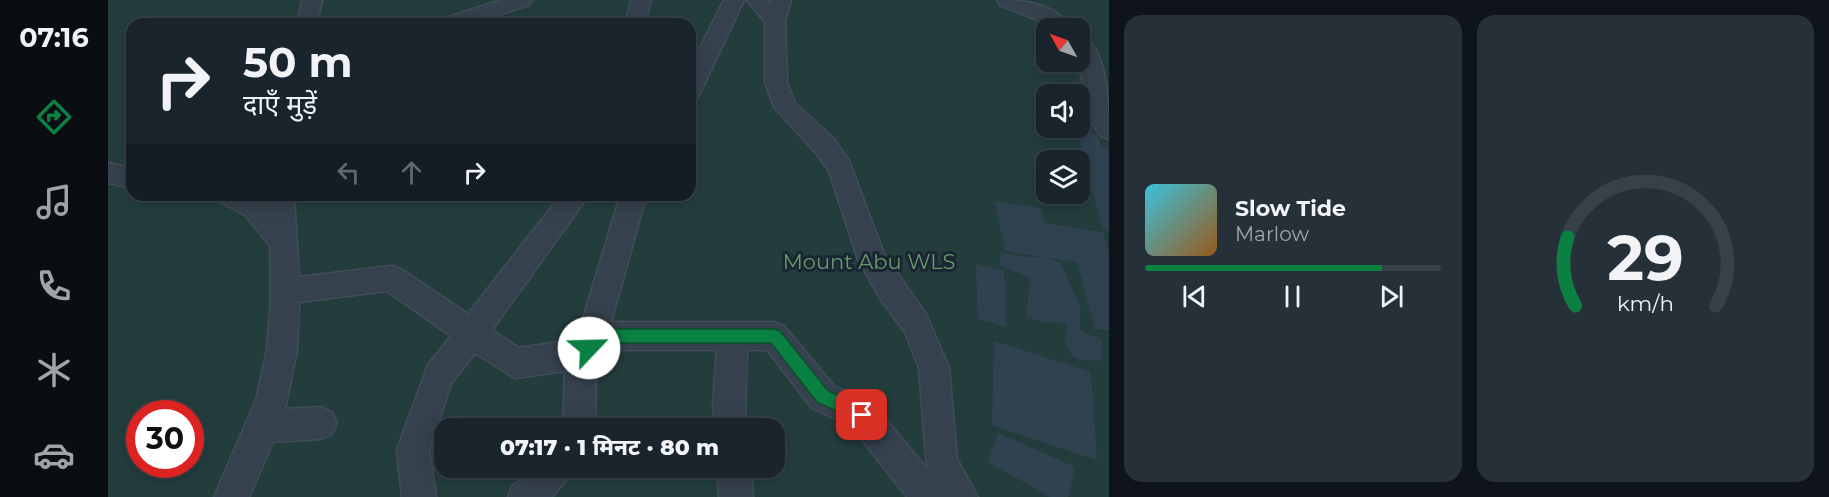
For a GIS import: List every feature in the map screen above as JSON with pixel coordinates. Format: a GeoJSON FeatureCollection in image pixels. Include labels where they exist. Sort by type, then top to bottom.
{"type":"FeatureCollection","features":[{"type":"Feature","properties":{"kind":"street"},"geometry":{"type":"LineString","coordinates":[[308,18],[312,0]]}},
{"type":"Feature","properties":{"kind":"street"},"geometry":{"type":"LineString","coordinates":[[467,18],[522,0]]}},
{"type":"Feature","properties":{"kind":"street"},"geometry":{"type":"LineString","coordinates":[[636,18],[640,0]]}},
{"type":"Feature","properties":{"kind":"street"},"geometry":{"type":"LineString","coordinates":[[696,79],[734,0]]}},
{"type":"Feature","properties":{"kind":"street"},"geometry":{"type":"LineString","coordinates":[[757,0],[778,11],[776,83],[785,107],[825,146],[840,168],[872,259],[891,291],[916,324],[934,368],[941,464],[961,497]]}},
{"type":"Feature","properties":{"kind":"street"},"geometry":{"type":"LineString","coordinates":[[1007,0],[1047,18]]}},
{"type":"Feature","properties":{"kind":"street"},"geometry":{"type":"LineString","coordinates":[[1090,69],[1102,121],[1109,130]]}},
{"type":"Feature","properties":{"kind":"street"},"geometry":{"type":"LineString","coordinates":[[108,174],[126,177]]}},
{"type":"Feature","properties":{"kind":"street"},"geometry":{"type":"LineString","coordinates":[[248,201],[265,216],[283,244]]}},
{"type":"Feature","properties":{"kind":"street"},"geometry":{"type":"LineString","coordinates":[[231,497],[272,400],[283,344],[285,291],[281,201]]}},
{"type":"Feature","properties":{"kind":"street"},"geometry":{"type":"LineString","coordinates":[[418,497],[413,450],[439,376],[571,201]]}},
{"type":"Feature","properties":{"kind":"street"},"geometry":{"type":"LineString","coordinates":[[580,418],[585,351],[633,201]]}},
{"type":"Feature","properties":{"kind":"street"},"geometry":{"type":"LineString","coordinates":[[285,291],[391,278],[515,363],[585,351],[605,336],[774,336],[823,397],[862,415],[921,488],[943,497]]}},
{"type":"Feature","properties":{"kind":"street"},"geometry":{"type":"LineString","coordinates":[[730,418],[733,336]]}},
{"type":"Feature","properties":{"kind":"street"},"geometry":{"type":"LineString","coordinates":[[261,427],[321,423]]}},
{"type":"Feature","properties":{"kind":"street"},"geometry":{"type":"LineString","coordinates":[[735,478],[736,497]]}},
{"type":"Feature","properties":{"kind":"green space","name":"Mount Abu WLS"},"geometry":{"type":"Polygon","coordinates":[[[108,0],[1109,0],[1109,497],[108,497],[108,0]]]}},
{"type":"Feature","properties":{"kind":"building"},"geometry":{"type":"Polygon","coordinates":[[[1090,133],[1097,134],[1101,146],[1109,148],[1109,230],[1102,228],[1090,181],[1090,150],[1082,150],[1079,138],[1090,138],[1090,133]]]}},
{"type":"Feature","properties":{"kind":"building"},"geometry":{"type":"Polygon","coordinates":[[[995,201],[1041,208],[1045,223],[1103,232],[1109,251],[1109,331],[1095,329],[1077,262],[1005,251],[995,201]]]}},
{"type":"Feature","properties":{"kind":"building"},"geometry":{"type":"Polygon","coordinates":[[[1001,252],[1022,257],[1046,257],[1061,263],[1081,309],[1079,330],[1102,340],[1101,361],[1081,360],[1072,356],[1065,341],[1067,323],[1042,322],[1026,316],[1031,278],[999,265],[1001,252]]]}},
{"type":"Feature","properties":{"kind":"building"},"geometry":{"type":"Polygon","coordinates":[[[976,264],[1004,271],[1007,327],[978,319],[976,264]]]}},
{"type":"Feature","properties":{"kind":"building"},"geometry":{"type":"Polygon","coordinates":[[[994,341],[1091,372],[1097,460],[992,425],[994,341]]]}},
{"type":"Feature","properties":{"kind":"building"},"geometry":{"type":"Polygon","coordinates":[[[998,433],[1075,467],[1068,497],[1050,497],[988,462],[998,433]]]}},
{"type":"Feature","properties":{"kind":"route"},"geometry":{"type":"LineString","coordinates":[[589,348],[605,336],[774,336],[823,397],[862,415]]}}]}
